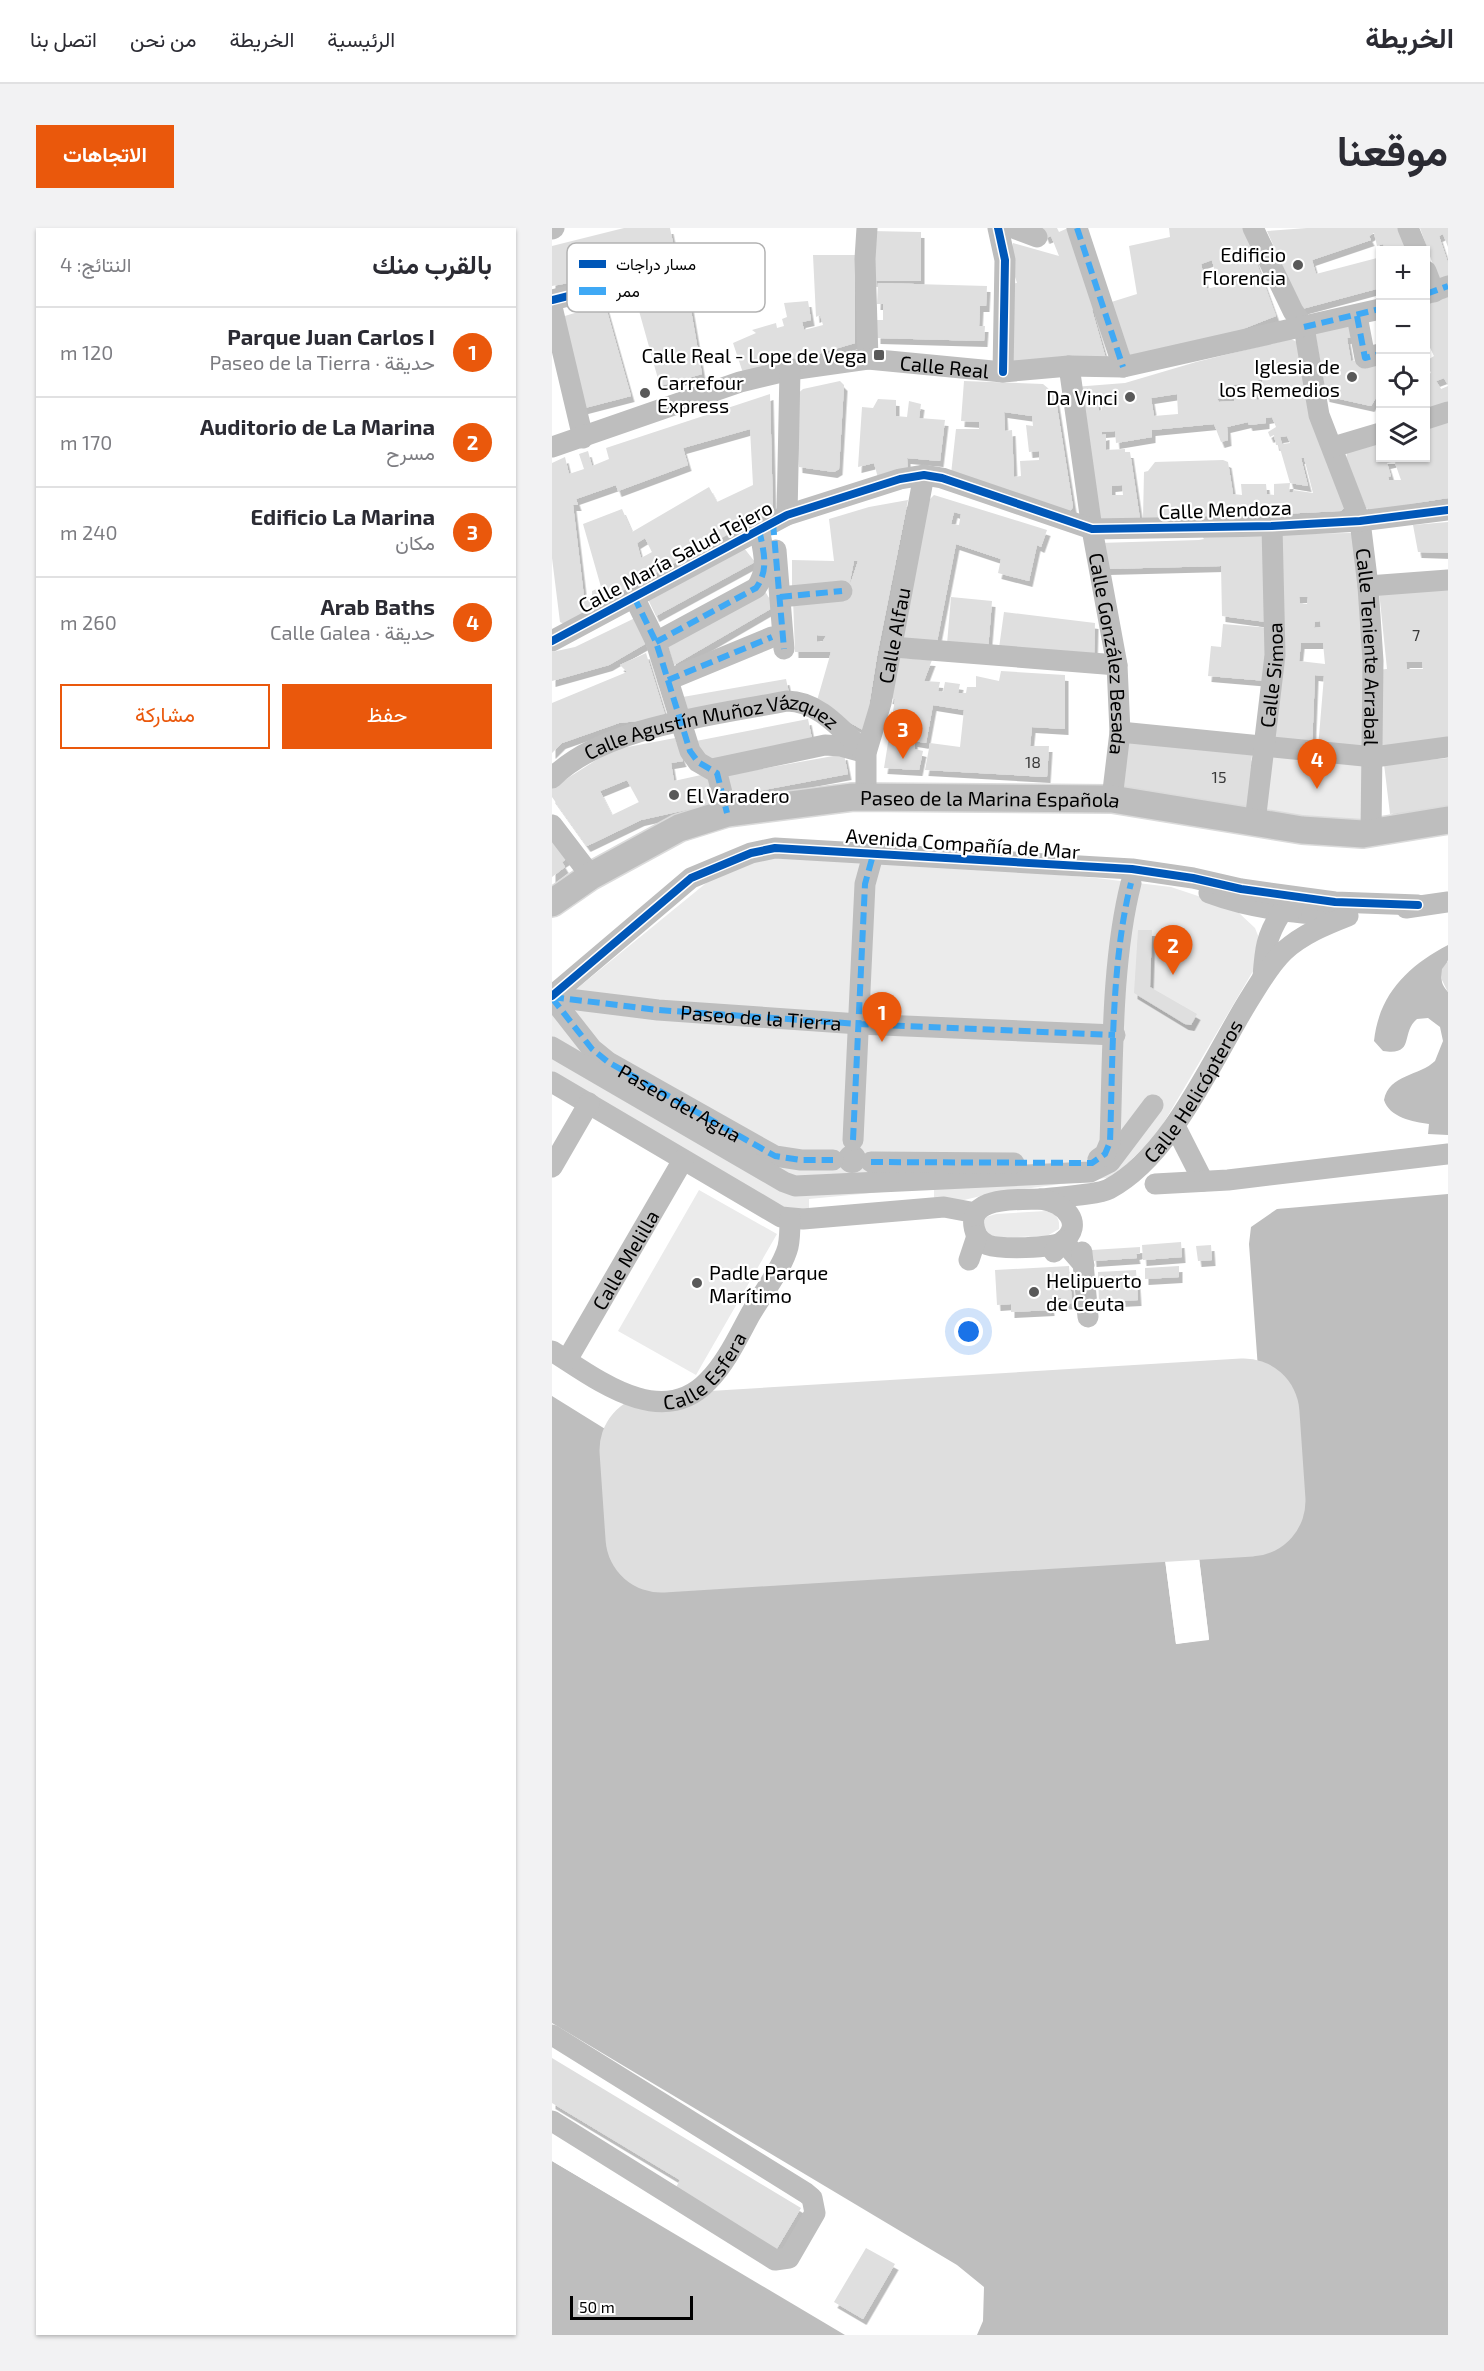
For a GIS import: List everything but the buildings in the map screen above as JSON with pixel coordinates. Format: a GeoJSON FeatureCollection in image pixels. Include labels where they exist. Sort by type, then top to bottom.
{"type":"FeatureCollection","features":[{"type":"Feature","properties":{"kind":"main road","name":"Paseo de la Marina Española"},"geometry":{"type":"LineString","coordinates":[[552,903],[591,876],[679,828],[727,813],[866,796],[1112,799],[1312,831],[1371,833],[1448,820]]}},
{"type":"Feature","properties":{"kind":"street"},"geometry":{"type":"LineString","coordinates":[[867,228],[865,259],[868,358]]}},
{"type":"Feature","properties":{"kind":"street"},"geometry":{"type":"LineString","coordinates":[[998,228],[1005,260],[1003,372]]}},
{"type":"Feature","properties":{"kind":"street"},"geometry":{"type":"LineString","coordinates":[[1013,228],[1037,237]]}},
{"type":"Feature","properties":{"kind":"street"},"geometry":{"type":"LineString","coordinates":[[1077,228],[1123,367]]}},
{"type":"Feature","properties":{"kind":"street"},"geometry":{"type":"LineString","coordinates":[[1253,228],[1293,311],[1304,327]]}},
{"type":"Feature","properties":{"kind":"street"},"geometry":{"type":"LineString","coordinates":[[1408,228],[1415,246]]}},
{"type":"Feature","properties":{"kind":"street"},"geometry":{"type":"LineString","coordinates":[[552,300],[567,296]]}},
{"type":"Feature","properties":{"kind":"street"},"geometry":{"type":"LineString","coordinates":[[552,307],[583,438]]}},
{"type":"Feature","properties":{"kind":"street","name":"Calle Real"},"geometry":{"type":"LineString","coordinates":[[552,447],[740,382],[790,370],[868,358],[1003,372],[1069,366],[1123,367],[1376,310]]}},
{"type":"Feature","properties":{"kind":"street"},"geometry":{"type":"LineString","coordinates":[[1357,316],[1365,358],[1376,355]]}},
{"type":"Feature","properties":{"kind":"street","name":"Calle Teniente Arrabal"},"geometry":{"type":"LineString","coordinates":[[1304,327],[1319,416],[1360,521],[1368,586],[1374,757],[1371,833]]}},
{"type":"Feature","properties":{"kind":"street","name":"Calle González Besada"},"geometry":{"type":"LineString","coordinates":[[1069,366],[1092,529],[1117,665],[1120,732],[1112,799]]}},
{"type":"Feature","properties":{"kind":"street"},"geometry":{"type":"LineString","coordinates":[[656,642],[756,588],[765,571],[773,522],[790,370]]}},
{"type":"Feature","properties":{"kind":"street"},"geometry":{"type":"LineString","coordinates":[[1430,417],[1448,412]]}},
{"type":"Feature","properties":{"kind":"street"},"geometry":{"type":"LineString","coordinates":[[1333,447],[1376,434]]}},
{"type":"Feature","properties":{"kind":"street","name":"Calle María Salud Tejero"},"geometry":{"type":"LineString","coordinates":[[552,641],[773,522],[900,479],[924,475],[942,478],[1092,529]]}},
{"type":"Feature","properties":{"kind":"street","name":"Calle Alfau"},"geometry":{"type":"LineString","coordinates":[[866,796],[866,753],[881,703],[924,475]]}},
{"type":"Feature","properties":{"kind":"street","name":"Calle Mendoza"},"geometry":{"type":"LineString","coordinates":[[1092,529],[1272,526],[1360,521],[1448,510]]}},
{"type":"Feature","properties":{"kind":"street"},"geometry":{"type":"LineString","coordinates":[[668,680],[778,643],[780,597],[773,522]]}},
{"type":"Feature","properties":{"kind":"street","name":"Calle Simoa"},"geometry":{"type":"LineString","coordinates":[[1255,822],[1275,655],[1272,526]]}},
{"type":"Feature","properties":{"kind":"street"},"geometry":{"type":"LineString","coordinates":[[1368,586],[1448,580]]}},
{"type":"Feature","properties":{"kind":"street"},"geometry":{"type":"LineString","coordinates":[[780,597],[842,591]]}},
{"type":"Feature","properties":{"kind":"street"},"geometry":{"type":"LineString","coordinates":[[634,597],[656,642],[693,757],[712,769],[720,780],[727,813]]}},
{"type":"Feature","properties":{"kind":"street"},"geometry":{"type":"LineString","coordinates":[[892,647],[1117,665]]}},
{"type":"Feature","properties":{"kind":"street","name":"Calle Agustín Muñoz Vázquez"},"geometry":{"type":"LineString","coordinates":[[552,777],[574,759],[594,748],[682,722],[787,701],[801,701],[813,706],[866,753]]}},
{"type":"Feature","properties":{"kind":"street"},"geometry":{"type":"LineString","coordinates":[[1120,732],[1374,757],[1448,747]]}},
{"type":"Feature","properties":{"kind":"street"},"geometry":{"type":"LineString","coordinates":[[712,769],[825,745],[841,746],[866,753]]}},
{"type":"Feature","properties":{"kind":"street"},"geometry":{"type":"LineString","coordinates":[[552,825],[591,876]]}},
{"type":"Feature","properties":{"kind":"street","name":"Avenida Compañía de Mar"},"geometry":{"type":"LineString","coordinates":[[552,997],[691,878],[751,853],[776,848],[1123,876],[1241,897],[1341,909]]}},
{"type":"Feature","properties":{"kind":"street"},"geometry":{"type":"LineString","coordinates":[[853,1140],[866,884],[873,855]]}},
{"type":"Feature","properties":{"kind":"street"},"geometry":{"type":"LineString","coordinates":[[871,1162],[1092,1163],[1105,1155],[1109,1148],[1123,876]]}},
{"type":"Feature","properties":{"kind":"street"},"geometry":{"type":"LineString","coordinates":[[1241,897],[1281,913],[1270,929],[1274,947]]}},
{"type":"Feature","properties":{"kind":"street"},"geometry":{"type":"LineString","coordinates":[[1241,897],[1274,947]]}},
{"type":"Feature","properties":{"kind":"street","name":"Avenida Compañía de Mar"},"geometry":{"type":"LineString","coordinates":[[1281,913],[1341,909],[1397,910],[1448,902]]}},
{"type":"Feature","properties":{"kind":"street"},"geometry":{"type":"LineString","coordinates":[[1274,947],[1321,926],[1341,909]]}},
{"type":"Feature","properties":{"kind":"street","name":"Calle Helicópteros"},"geometry":{"type":"LineString","coordinates":[[984,1241],[993,1254],[1000,1259],[1045,1257],[1053,1254],[1069,1229],[1106,1191],[1133,1172],[1175,1126],[1263,977],[1274,947]]}},
{"type":"Feature","properties":{"kind":"street","name":"Paseo de la Tierra"},"geometry":{"type":"LineString","coordinates":[[552,997],[635,1008],[859,1024],[1115,1035]]}},
{"type":"Feature","properties":{"kind":"street","name":"Paseo del Agua"},"geometry":{"type":"LineString","coordinates":[[552,997],[592,1049],[608,1062],[776,1155],[801,1160],[833,1160]]}},
{"type":"Feature","properties":{"kind":"street"},"geometry":{"type":"LineString","coordinates":[[552,1047],[784,1182],[795,1186],[1090,1172],[1110,1162],[1153,1105]]}},
{"type":"Feature","properties":{"kind":"street"},"geometry":{"type":"LineString","coordinates":[[552,1082],[774,1214],[790,1219],[944,1207],[976,1213],[974,1229],[984,1241],[969,1260]]}},
{"type":"Feature","properties":{"kind":"street"},"geometry":{"type":"LineString","coordinates":[[552,1167],[589,1103]]}},
{"type":"Feature","properties":{"kind":"street"},"geometry":{"type":"LineString","coordinates":[[1175,1126],[1203,1181]]}},
{"type":"Feature","properties":{"kind":"street"},"geometry":{"type":"LineString","coordinates":[[853,1140],[867,1147],[871,1162],[861,1176],[849,1178],[838,1172],[833,1160],[838,1146],[853,1140]]}},
{"type":"Feature","properties":{"kind":"street"},"geometry":{"type":"LineString","coordinates":[[1155,1184],[1203,1181],[1448,1154]]}},
{"type":"Feature","properties":{"kind":"street","name":"Calle Melilla"},"geometry":{"type":"LineString","coordinates":[[559,1355],[683,1160]]}},
{"type":"Feature","properties":{"kind":"street","name":"Calle Helicópteros"},"geometry":{"type":"LineString","coordinates":[[976,1213],[987,1203],[1106,1191]]}},
{"type":"Feature","properties":{"kind":"street","name":"Calle Helicópteros"},"geometry":{"type":"LineString","coordinates":[[1041,1199],[1056,1201],[1067,1210],[1069,1229]]}},
{"type":"Feature","properties":{"kind":"street","name":"Calle Esfera"},"geometry":{"type":"LineString","coordinates":[[559,1355],[623,1393],[644,1401],[667,1401],[689,1395],[708,1382],[740,1333],[787,1250],[790,1219]]}},
{"type":"Feature","properties":{"kind":"street"},"geometry":{"type":"LineString","coordinates":[[1069,1229],[1084,1265],[1088,1317]]}},
{"type":"Feature","properties":{"kind":"street"},"geometry":{"type":"LineString","coordinates":[[552,2035],[806,2193],[812,2198],[815,2212],[789,2258],[775,2260],[552,2121]]}},
{"type":"Feature","properties":{"kind":"shaded area"},"geometry":{"type":"Polygon","coordinates":[[[1269,754],[1370,763],[1368,826],[1263,814],[1269,754]]]}},
{"type":"Feature","properties":{"kind":"shaded area"},"geometry":{"type":"Polygon","coordinates":[[[738,857],[858,858],[1096,878],[1171,887],[1219,903],[1239,913],[1255,928],[1259,938],[1256,966],[1156,1136],[1113,1177],[993,1193],[960,1201],[934,1200],[934,1187],[809,1199],[809,1208],[804,1211],[777,1209],[552,1075],[552,1009],[738,857]]]}},
{"type":"Feature","properties":{"kind":"shaded area"},"geometry":{"type":"Polygon","coordinates":[[[1448,945],[1448,960],[1443,972],[1442,983],[1448,992],[1448,1135],[1428,1134],[1429,1124],[1396,1115],[1384,1100],[1387,1091],[1398,1080],[1435,1061],[1443,1041],[1440,1027],[1428,1018],[1417,1019],[1409,1031],[1404,1047],[1393,1052],[1383,1051],[1374,1041],[1382,1009],[1398,983],[1420,962],[1448,945]]]}},
{"type":"Feature","properties":{"kind":"shaded area"},"geometry":{"type":"Polygon","coordinates":[[[852,1145],[862,1149],[866,1159],[862,1169],[852,1173],[842,1169],[838,1159],[842,1149],[852,1145]]]}},
{"type":"Feature","properties":{"kind":"shaded area","name":"Padle Parque Marítimo"},"geometry":{"type":"Polygon","coordinates":[[[699,1190],[777,1234],[696,1375],[618,1331],[699,1190]]]}},
{"type":"Feature","properties":{"kind":"shaded area"},"geometry":{"type":"Polygon","coordinates":[[[1448,1194],[1448,2335],[977,2335],[983,2321],[984,2287],[957,2265],[552,2023],[552,1396],[639,1450],[646,1546],[651,1550],[1160,1521],[1176,1644],[1209,1639],[1194,1517],[1265,1513],[1268,1507],[1249,1244],[1251,1227],[1277,1209],[1448,1194]]]}},
{"type":"Feature","properties":{"kind":"shaded area"},"geometry":{"type":"Polygon","coordinates":[[[1046,1211],[1057,1217],[1059,1222],[1059,1229],[1047,1236],[988,1238],[981,1227],[986,1217],[996,1214],[1046,1211]]]}},
{"type":"Feature","properties":{"kind":"shaded area"},"geometry":{"type":"Polygon","coordinates":[[[552,2161],[845,2335],[552,2335],[552,2161]]]}},
{"type":"Feature","properties":{"kind":"pier"},"geometry":{"type":"Polygon","coordinates":[[[1191,1517],[1194,1517],[1209,1640],[1176,1644],[1160,1521],[1163,1520],[1179,1641],[1205,1637],[1191,1517]]]}},
{"type":"Feature","properties":{"kind":"pier"},"geometry":{"type":"Polygon","coordinates":[[[552,2158],[846,2332],[848,2335],[552,2161],[552,2158]]]}},
{"type":"Feature","properties":{"kind":"runway"},"geometry":{"type":"LineString","coordinates":[[1244,1414],[1250,1501],[661,1537],[655,1450],[1244,1414]]}},
{"type":"Feature","properties":{"kind":"marked path"},"geometry":{"type":"LineString","coordinates":[[1077,228],[1123,367]]}},
{"type":"Feature","properties":{"kind":"marked path"},"geometry":{"type":"LineString","coordinates":[[1430,293],[1448,286]]}},
{"type":"Feature","properties":{"kind":"marked path"},"geometry":{"type":"LineString","coordinates":[[1304,327],[1376,310]]}},
{"type":"Feature","properties":{"kind":"marked path"},"geometry":{"type":"LineString","coordinates":[[1357,316],[1365,358],[1376,355]]}},
{"type":"Feature","properties":{"kind":"marked path"},"geometry":{"type":"LineString","coordinates":[[773,523],[784,649]]}},
{"type":"Feature","properties":{"kind":"marked path"},"geometry":{"type":"LineString","coordinates":[[656,642],[756,588],[764,567],[764,552],[759,529]]}},
{"type":"Feature","properties":{"kind":"marked path"},"geometry":{"type":"LineString","coordinates":[[780,597],[842,591]]}},
{"type":"Feature","properties":{"kind":"marked path"},"geometry":{"type":"LineString","coordinates":[[634,597],[656,642],[690,751],[698,762],[717,773],[727,813]]}},
{"type":"Feature","properties":{"kind":"marked path"},"geometry":{"type":"LineString","coordinates":[[668,680],[772,637]]}},
{"type":"Feature","properties":{"kind":"marked path"},"geometry":{"type":"LineString","coordinates":[[853,1140],[865,884],[873,855]]}},
{"type":"Feature","properties":{"kind":"marked path"},"geometry":{"type":"LineString","coordinates":[[871,1162],[1092,1163],[1105,1154],[1110,1142],[1116,978],[1124,913],[1131,883]]}},
{"type":"Feature","properties":{"kind":"marked path"},"geometry":{"type":"LineString","coordinates":[[552,997],[658,1010],[859,1024],[1115,1035]]}},
{"type":"Feature","properties":{"kind":"marked path"},"geometry":{"type":"LineString","coordinates":[[552,998],[592,1049],[608,1062],[775,1156],[801,1160],[833,1160]]}},
{"type":"Feature","properties":{"kind":"cycle path"},"geometry":{"type":"LineString","coordinates":[[998,228],[1005,260],[1003,372]]}},
{"type":"Feature","properties":{"kind":"cycle path"},"geometry":{"type":"LineString","coordinates":[[552,300],[567,296]]}},
{"type":"Feature","properties":{"kind":"cycle path"},"geometry":{"type":"LineString","coordinates":[[552,641],[787,515],[900,479],[924,475],[942,478],[1092,529],[1272,526],[1360,521],[1448,510]]}},
{"type":"Feature","properties":{"kind":"cycle path"},"geometry":{"type":"LineString","coordinates":[[552,996],[691,878],[751,853],[775,848],[1132,869],[1193,878],[1241,889],[1335,902],[1418,905]]}},
{"type":"Feature","properties":{"kind":"place","name":"Edificio Florencia"},"geometry":{"type":"Point","coordinates":[1298,265]}},
{"type":"Feature","properties":{"kind":"place","name":"Calle Real - Lope de Vega"},"geometry":{"type":"Point","coordinates":[879,355]}},
{"type":"Feature","properties":{"kind":"place","name":"Iglesia de los Remedios"},"geometry":{"type":"Point","coordinates":[1352,377]}},
{"type":"Feature","properties":{"kind":"place","name":"Carrefour Express"},"geometry":{"type":"Point","coordinates":[645,393]}},
{"type":"Feature","properties":{"kind":"place","name":"Da Vinci"},"geometry":{"type":"Point","coordinates":[1130,397]}},
{"type":"Feature","properties":{"kind":"place","name":"Edificio La Marina"},"geometry":{"type":"Point","coordinates":[903,759]}},
{"type":"Feature","properties":{"kind":"place","name":"Arab Baths"},"geometry":{"type":"Point","coordinates":[1317,789]}},
{"type":"Feature","properties":{"kind":"place","name":"El Varadero"},"geometry":{"type":"Point","coordinates":[674,795]}},
{"type":"Feature","properties":{"kind":"place","name":"Auditorio de La Marina"},"geometry":{"type":"Point","coordinates":[1173,975]}},
{"type":"Feature","properties":{"kind":"place","name":"Parque Juan Carlos I"},"geometry":{"type":"Point","coordinates":[882,1042]}},
{"type":"Feature","properties":{"kind":"place","name":"Padle Parque Marítimo"},"geometry":{"type":"Point","coordinates":[697,1283]}},
{"type":"Feature","properties":{"kind":"place","name":"Helipuerto de Ceuta"},"geometry":{"type":"Point","coordinates":[1034,1292]}}]}
